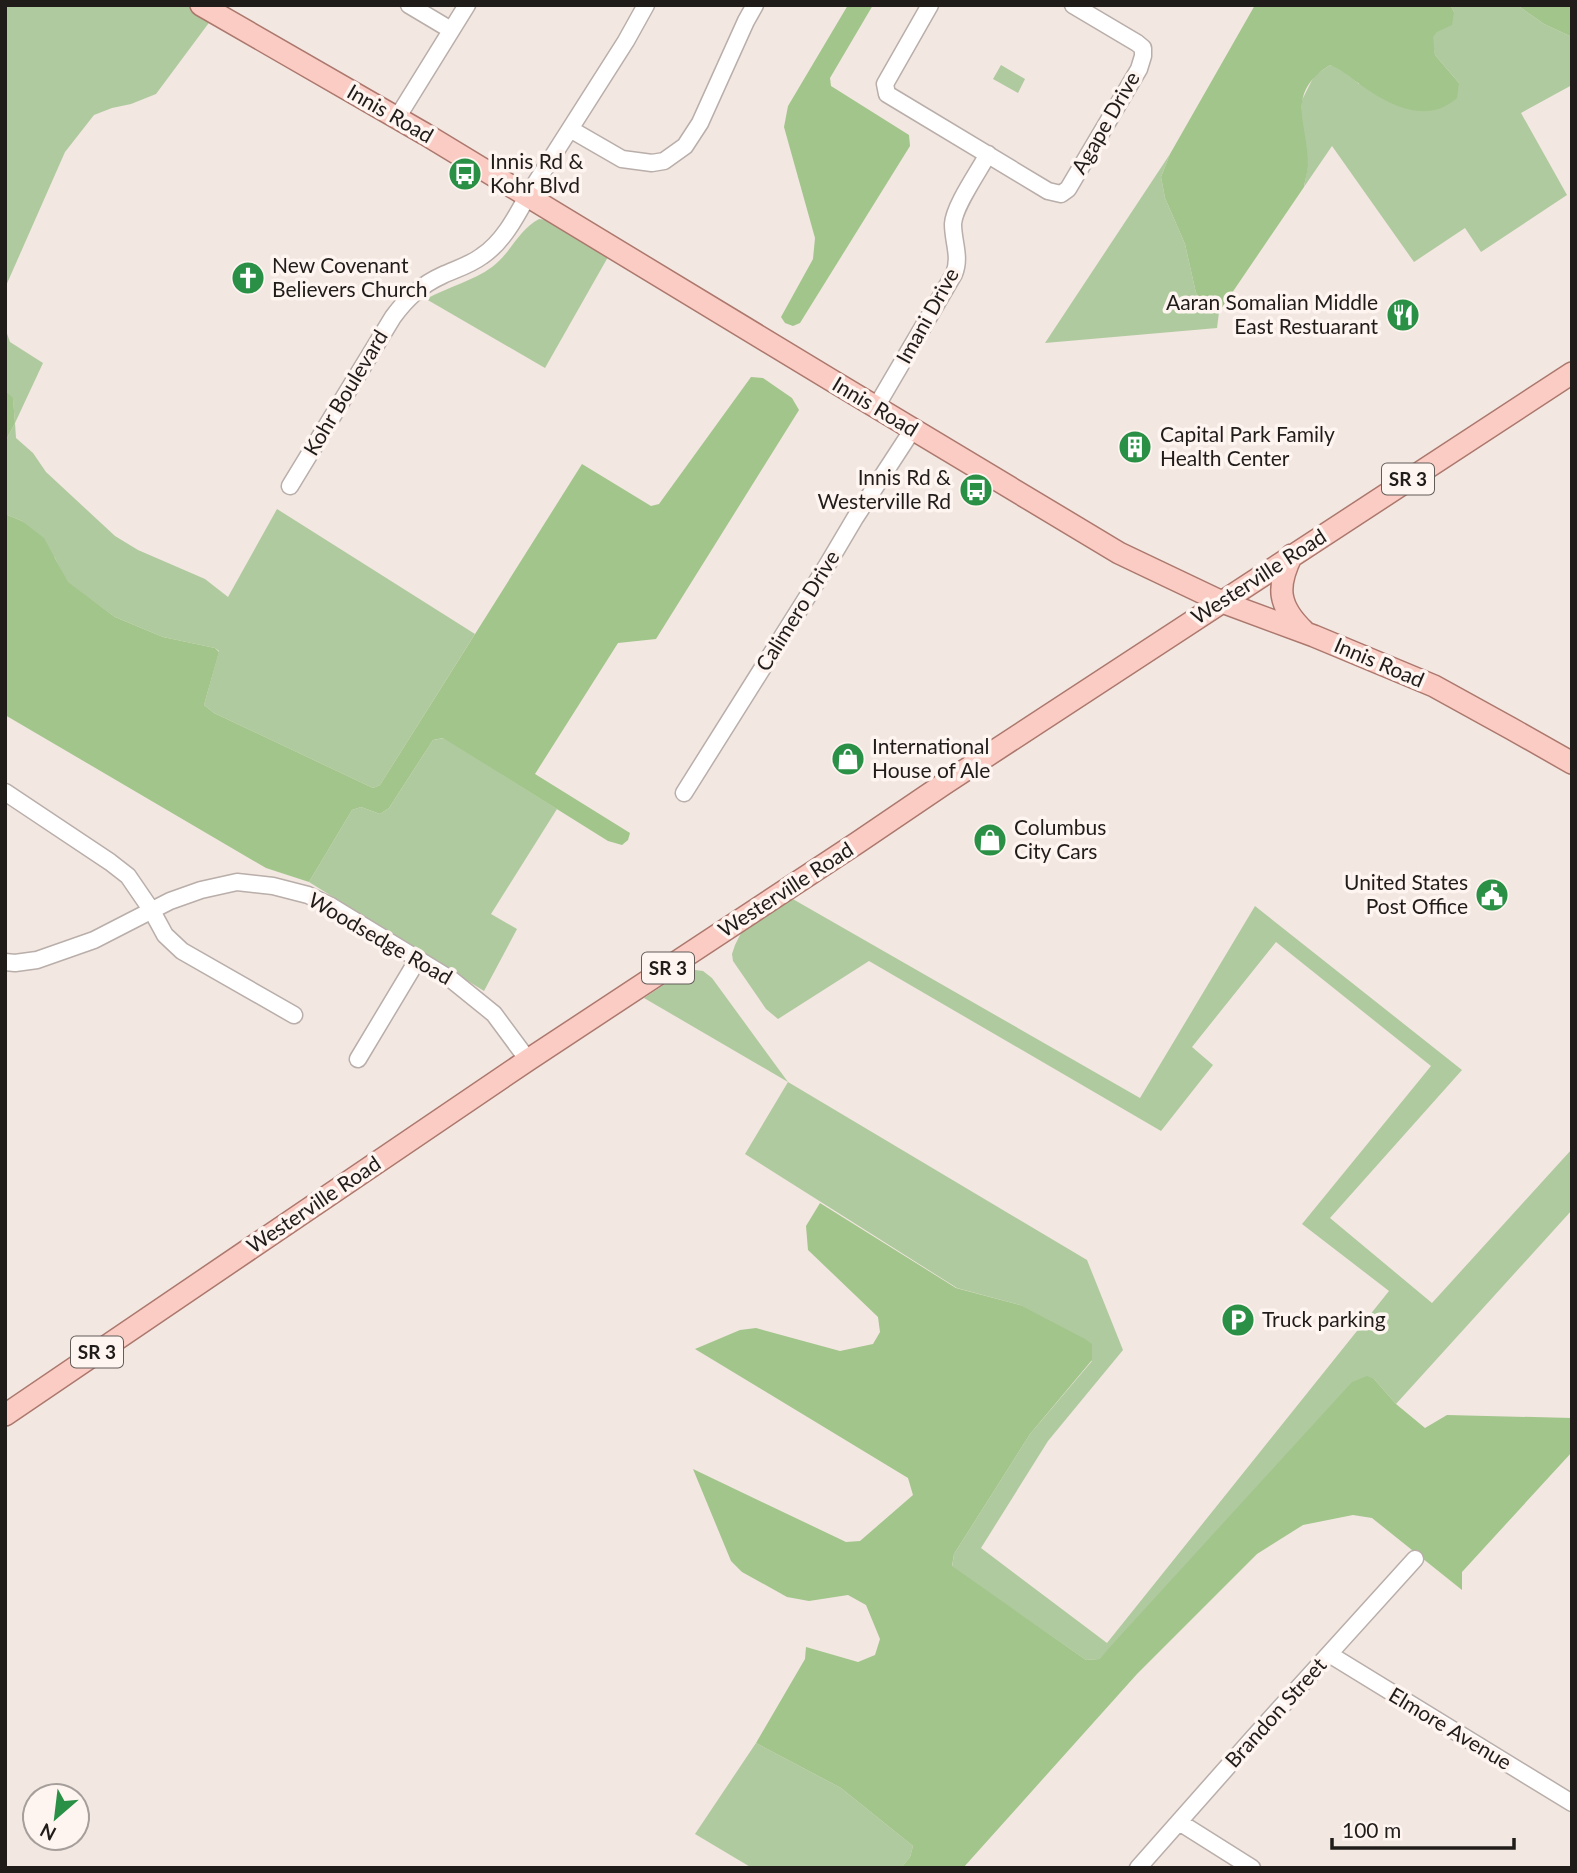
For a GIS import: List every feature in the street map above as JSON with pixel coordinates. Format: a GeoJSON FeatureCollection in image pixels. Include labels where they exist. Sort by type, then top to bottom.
{"type":"FeatureCollection","features":[{"type":"Feature","properties":{"kind":"main road","name":"Innis Road"},"geometry":{"type":"LineString","coordinates":[[201,5],[528,195],[1119,553],[1222,602],[1307,633],[1434,686],[1572,764]]}},
{"type":"Feature","properties":{"kind":"main road","name":"Westerville Road"},"geometry":{"type":"LineString","coordinates":[[5,1415],[528,1060],[1572,373]]}},
{"type":"Feature","properties":{"kind":"main road"},"geometry":{"type":"LineString","coordinates":[[1292,555],[1283,572],[1281,586],[1285,606],[1292,619],[1307,633]]}},
{"type":"Feature","properties":{"kind":"street"},"geometry":{"type":"LineString","coordinates":[[409,5],[451,30]]}},
{"type":"Feature","properties":{"kind":"street"},"geometry":{"type":"LineString","coordinates":[[397,118],[467,5]]}},
{"type":"Feature","properties":{"kind":"street","name":"Kohr Boulevard"},"geometry":{"type":"LineString","coordinates":[[290,486],[404,301],[428,282],[477,260],[499,241],[646,5]]}},
{"type":"Feature","properties":{"kind":"street"},"geometry":{"type":"LineString","coordinates":[[570,129],[622,159],[652,163],[664,161],[685,146],[700,124],[755,5]]}},
{"type":"Feature","properties":{"kind":"street"},"geometry":{"type":"LineString","coordinates":[[930,5],[885,84],[887,94],[988,154]]}},
{"type":"Feature","properties":{"kind":"street","name":"Agape Drive"},"geometry":{"type":"LineString","coordinates":[[988,154],[1048,191],[1061,194],[1068,189],[1139,69],[1143,48],[1138,43],[1073,5]]}},
{"type":"Feature","properties":{"kind":"street","name":"Imani Drive"},"geometry":{"type":"LineString","coordinates":[[876,407],[954,274],[958,261],[953,225],[955,214],[988,154]]}},
{"type":"Feature","properties":{"kind":"street","name":"Calimero Drive"},"geometry":{"type":"LineString","coordinates":[[684,793],[913,429]]}},
{"type":"Feature","properties":{"kind":"street"},"geometry":{"type":"LineString","coordinates":[[5,792],[128,876],[165,935],[182,951],[295,1016]]}},
{"type":"Feature","properties":{"kind":"street","name":"Woodsedge Road"},"geometry":{"type":"LineString","coordinates":[[5,962],[37,960],[94,940],[170,901],[201,890],[237,883],[273,886],[308,895],[331,906],[452,980],[494,1014],[528,1060]]}},
{"type":"Feature","properties":{"kind":"street"},"geometry":{"type":"LineString","coordinates":[[358,1059],[418,959]]}},
{"type":"Feature","properties":{"kind":"street","name":"Brandon Street"},"geometry":{"type":"LineString","coordinates":[[1138,1868],[1415,1559]]}},
{"type":"Feature","properties":{"kind":"street","name":"Elmore Avenue"},"geometry":{"type":"LineString","coordinates":[[1329,1654],[1572,1803]]}},
{"type":"Feature","properties":{"kind":"street"},"geometry":{"type":"LineString","coordinates":[[1179,1822],[1252,1868]]}},
{"type":"Feature","properties":{"kind":"green space"},"geometry":{"type":"Polygon","coordinates":[[[5,5],[186,5],[211,20],[156,94],[94,115],[65,152],[5,288],[5,5]]]}},
{"type":"Feature","properties":{"kind":"green space"},"geometry":{"type":"Polygon","coordinates":[[[848,5],[873,5],[830,78],[831,86],[909,135],[910,146],[800,323],[793,326],[785,323],[781,317],[813,259],[815,238],[784,127],[788,106],[848,5]]]}},
{"type":"Feature","properties":{"kind":"green space"},"geometry":{"type":"Polygon","coordinates":[[[1255,5],[1450,5],[1454,12],[1452,25],[1433,37],[1435,55],[1459,83],[1457,98],[1433,110],[1407,109],[1381,98],[1330,65],[1316,76],[1307,87],[1303,98],[1308,165],[1304,187],[1219,312],[1209,311],[1196,293],[1185,244],[1165,198],[1161,177],[1170,154],[1255,5]]]}},
{"type":"Feature","properties":{"kind":"green space"},"geometry":{"type":"Polygon","coordinates":[[[1450,5],[1517,5],[1544,24],[1572,37],[1572,85],[1521,113],[1567,195],[1481,252],[1465,228],[1414,262],[1332,146],[1304,187],[1308,166],[1301,117],[1302,100],[1314,76],[1330,65],[1339,68],[1359,84],[1459,83],[1435,55],[1432,37],[1454,12],[1450,5]]]}},
{"type":"Feature","properties":{"kind":"green space"},"geometry":{"type":"Polygon","coordinates":[[[1517,5],[1572,5],[1572,37],[1544,24],[1517,5]]]}},
{"type":"Feature","properties":{"kind":"green space"},"geometry":{"type":"Polygon","coordinates":[[[1001,65],[1025,79],[1018,93],[993,79],[1001,65]]]}},
{"type":"Feature","properties":{"kind":"green space"},"geometry":{"type":"Polygon","coordinates":[[[1170,154],[1161,177],[1165,198],[1185,244],[1196,293],[1209,311],[1219,312],[1217,328],[1045,343],[1170,154]]]}},
{"type":"Feature","properties":{"kind":"green space"},"geometry":{"type":"Polygon","coordinates":[[[539,219],[546,220],[608,257],[545,368],[426,299],[492,267],[525,229],[539,219]]]}},
{"type":"Feature","properties":{"kind":"green space"},"geometry":{"type":"Polygon","coordinates":[[[5,328],[10,342],[43,363],[15,423],[13,399],[5,390],[5,328]]]}},
{"type":"Feature","properties":{"kind":"green space"},"geometry":{"type":"Polygon","coordinates":[[[751,377],[763,378],[792,398],[799,410],[656,639],[618,643],[535,774],[630,833],[628,840],[622,845],[608,841],[443,738],[433,740],[389,808],[380,814],[361,807],[352,810],[309,882],[266,868],[5,715],[5,514],[22,521],[44,538],[68,582],[115,617],[163,637],[215,648],[219,652],[204,705],[214,713],[373,788],[380,785],[582,464],[651,506],[659,504],[751,377]]]}},
{"type":"Feature","properties":{"kind":"green space"},"geometry":{"type":"Polygon","coordinates":[[[5,390],[13,398],[15,423],[5,442],[5,390]]]}},
{"type":"Feature","properties":{"kind":"green space"},"geometry":{"type":"Polygon","coordinates":[[[15,423],[16,438],[33,453],[46,472],[115,536],[138,550],[205,579],[228,597],[277,509],[475,634],[380,785],[373,788],[214,713],[204,705],[219,651],[163,637],[115,617],[67,582],[55,558],[22,521],[5,514],[5,442],[15,423]]]}},
{"type":"Feature","properties":{"kind":"green space"},"geometry":{"type":"Polygon","coordinates":[[[444,738],[557,809],[491,914],[517,929],[484,991],[309,882],[352,810],[361,807],[380,814],[389,808],[433,740],[444,738]]]}},
{"type":"Feature","properties":{"kind":"green space"},"geometry":{"type":"Polygon","coordinates":[[[791,898],[1140,1098],[1255,906],[1462,1070],[1330,1218],[1432,1303],[1572,1149],[1572,1210],[1396,1404],[1374,1379],[1099,1659],[1086,1660],[952,1567],[954,1554],[1030,1434],[1092,1361],[1020,1305],[957,1288],[745,1154],[788,1082],[1087,1260],[1123,1350],[1048,1441],[981,1548],[1107,1643],[1389,1291],[1302,1224],[1431,1066],[1276,942],[1192,1047],[1213,1065],[1161,1131],[869,961],[778,1019],[766,1009],[733,961],[732,954],[741,933],[791,898]]]}},
{"type":"Feature","properties":{"kind":"green space"},"geometry":{"type":"Polygon","coordinates":[[[688,969],[703,971],[712,978],[788,1082],[644,998],[688,969]]]}},
{"type":"Feature","properties":{"kind":"green space"},"geometry":{"type":"Polygon","coordinates":[[[820,1203],[956,1288],[1020,1305],[1092,1344],[1092,1360],[1030,1434],[954,1554],[952,1566],[1086,1660],[1099,1659],[1352,1382],[1367,1376],[1374,1379],[1396,1404],[1425,1428],[1447,1415],[1572,1418],[1572,1452],[1462,1572],[1462,1590],[1372,1518],[1353,1515],[1303,1525],[1257,1554],[1137,1674],[963,1868],[901,1868],[910,1857],[913,1846],[841,1788],[756,1743],[805,1659],[806,1647],[858,1662],[875,1655],[880,1639],[866,1605],[848,1595],[809,1601],[787,1597],[742,1572],[731,1561],[693,1469],[846,1542],[860,1541],[913,1495],[908,1478],[695,1349],[740,1330],[756,1328],[840,1351],[873,1344],[880,1332],[878,1317],[808,1250],[806,1226],[820,1203]]]}},
{"type":"Feature","properties":{"kind":"green space"},"geometry":{"type":"Polygon","coordinates":[[[756,1743],[841,1788],[913,1846],[910,1857],[901,1868],[752,1868],[695,1834],[756,1743]]]}},
{"type":"Feature","properties":{"kind":"place","name":"Innis Rd & Kohr Blvd"},"geometry":{"type":"Point","coordinates":[465,174]}},
{"type":"Feature","properties":{"kind":"place","name":"New Covenant Believers Church"},"geometry":{"type":"Point","coordinates":[248,278]}},
{"type":"Feature","properties":{"kind":"place","name":"Aaran Somalian Middle East Restuarant"},"geometry":{"type":"Point","coordinates":[1403,315]}},
{"type":"Feature","properties":{"kind":"place","name":"Capital Park Family Health Center"},"geometry":{"type":"Point","coordinates":[1135,447]}},
{"type":"Feature","properties":{"kind":"place","name":"Innis Rd & Westerville Rd"},"geometry":{"type":"Point","coordinates":[976,490]}},
{"type":"Feature","properties":{"kind":"place","name":"International House of Ale"},"geometry":{"type":"Point","coordinates":[848,759]}},
{"type":"Feature","properties":{"kind":"place","name":"Columbus City Cars"},"geometry":{"type":"Point","coordinates":[990,840]}},
{"type":"Feature","properties":{"kind":"place","name":"United States Post Office"},"geometry":{"type":"Point","coordinates":[1492,895]}},
{"type":"Feature","properties":{"kind":"place","name":"Truck parking"},"geometry":{"type":"Point","coordinates":[1238,1320]}}]}
